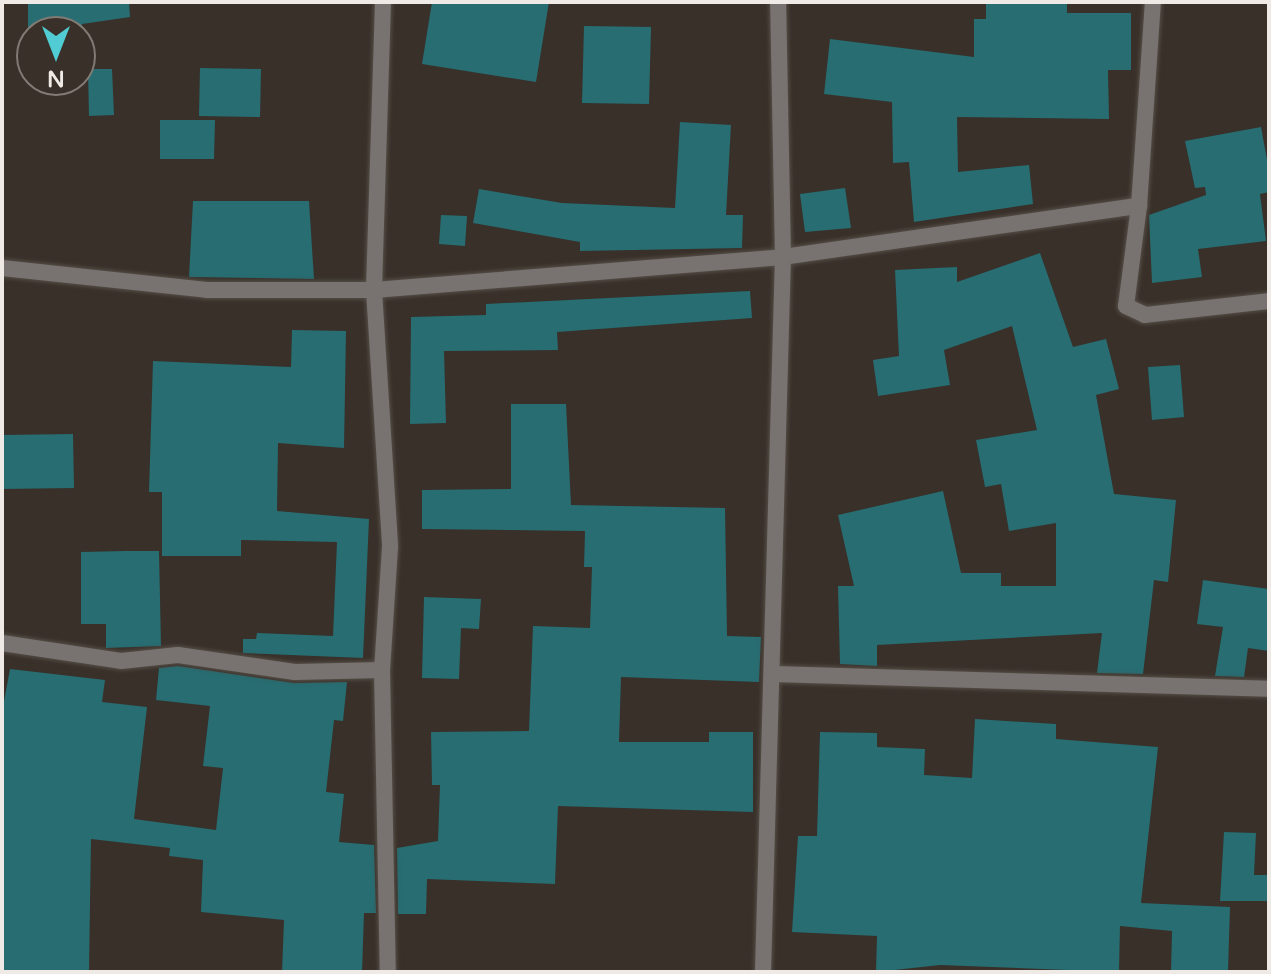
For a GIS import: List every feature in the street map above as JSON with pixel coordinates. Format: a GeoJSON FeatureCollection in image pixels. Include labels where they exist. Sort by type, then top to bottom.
{"type":"FeatureCollection","features":[{"type":"Feature","properties":{"kind":"street"},"geometry":{"type":"LineString","coordinates":[[383,2],[374,290],[390,547],[382,670],[388,972]]}},
{"type":"Feature","properties":{"kind":"street"},"geometry":{"type":"LineString","coordinates":[[763,972],[783,257],[778,2]]}},
{"type":"Feature","properties":{"kind":"street"},"geometry":{"type":"LineString","coordinates":[[1153,2],[1139,206],[1126,306],[1145,315],[1269,301]]}},
{"type":"Feature","properties":{"kind":"street"},"geometry":{"type":"LineString","coordinates":[[2,268],[207,290],[374,290],[783,257],[1139,206]]}},
{"type":"Feature","properties":{"kind":"street"},"geometry":{"type":"LineString","coordinates":[[2,643],[121,661],[178,655],[295,672],[382,670]]}},
{"type":"Feature","properties":{"kind":"street"},"geometry":{"type":"LineString","coordinates":[[773,674],[1269,689]]}},
{"type":"Feature","properties":{"kind":"building"},"geometry":{"type":"Polygon","coordinates":[[[28,2],[129,2],[130,17],[96,22],[96,16],[28,16],[28,2]]]}},
{"type":"Feature","properties":{"kind":"building"},"geometry":{"type":"Polygon","coordinates":[[[432,2],[549,2],[536,82],[422,64],[432,2]]]}},
{"type":"Feature","properties":{"kind":"building"},"geometry":{"type":"Polygon","coordinates":[[[986,2],[1067,2],[1067,13],[1131,13],[1131,70],[1108,70],[1109,119],[957,117],[958,172],[1029,165],[1033,204],[914,222],[909,162],[893,163],[892,102],[824,94],[830,39],[974,57],[974,19],[986,19],[986,2]]]}},
{"type":"Feature","properties":{"kind":"building"},"geometry":{"type":"Polygon","coordinates":[[[584,26],[651,27],[649,104],[582,103],[584,26]]]}},
{"type":"Feature","properties":{"kind":"building"},"geometry":{"type":"Polygon","coordinates":[[[200,68],[261,69],[260,117],[199,116],[200,68]]]}},
{"type":"Feature","properties":{"kind":"building"},"geometry":{"type":"Polygon","coordinates":[[[96,69],[112,69],[114,115],[89,116],[89,96],[96,96],[96,69]]]}},
{"type":"Feature","properties":{"kind":"building"},"geometry":{"type":"Polygon","coordinates":[[[160,120],[215,120],[214,159],[160,159],[160,120]]]}},
{"type":"Feature","properties":{"kind":"building"},"geometry":{"type":"Polygon","coordinates":[[[680,122],[731,125],[726,215],[743,215],[742,248],[580,251],[580,242],[473,223],[479,189],[562,203],[675,208],[680,122]]]}},
{"type":"Feature","properties":{"kind":"building"},"geometry":{"type":"Polygon","coordinates":[[[1261,127],[1269,171],[1269,192],[1260,194],[1266,241],[1198,249],[1202,277],[1152,283],[1149,215],[1206,195],[1205,187],[1195,188],[1185,141],[1261,127]]]}},
{"type":"Feature","properties":{"kind":"building"},"geometry":{"type":"Polygon","coordinates":[[[845,188],[851,228],[805,232],[800,194],[845,188]]]}},
{"type":"Feature","properties":{"kind":"building"},"geometry":{"type":"Polygon","coordinates":[[[193,201],[309,201],[314,279],[189,277],[193,201]]]}},
{"type":"Feature","properties":{"kind":"building"},"geometry":{"type":"Polygon","coordinates":[[[441,215],[467,216],[465,246],[439,244],[441,215]]]}},
{"type":"Feature","properties":{"kind":"building"},"geometry":{"type":"Polygon","coordinates":[[[1040,253],[1073,347],[1106,339],[1119,389],[1096,395],[1114,494],[1176,500],[1168,582],[1154,580],[1143,674],[1097,673],[1102,633],[877,645],[877,666],[840,664],[838,586],[854,586],[838,515],[943,491],[961,573],[1001,573],[1001,586],[1056,586],[1056,523],[1009,531],[1001,484],[985,487],[976,440],[1037,430],[1012,326],[944,350],[950,385],[878,396],[873,360],[899,356],[895,270],[957,267],[957,282],[1040,253]]]}},
{"type":"Feature","properties":{"kind":"building"},"geometry":{"type":"Polygon","coordinates":[[[750,291],[752,318],[557,332],[558,350],[444,351],[446,423],[410,424],[411,317],[486,315],[486,304],[750,291]]]}},
{"type":"Feature","properties":{"kind":"building"},"geometry":{"type":"Polygon","coordinates":[[[292,330],[346,331],[344,448],[278,443],[277,511],[369,519],[363,658],[243,653],[243,639],[256,639],[257,633],[333,636],[337,542],[241,540],[241,556],[162,556],[162,492],[149,492],[153,361],[291,367],[292,330]]]}},
{"type":"Feature","properties":{"kind":"building"},"geometry":{"type":"Polygon","coordinates":[[[1180,365],[1184,417],[1152,420],[1148,367],[1180,365]]]}},
{"type":"Feature","properties":{"kind":"building"},"geometry":{"type":"Polygon","coordinates":[[[511,404],[566,404],[571,505],[725,508],[727,636],[761,637],[759,682],[621,677],[619,742],[709,742],[709,732],[753,732],[753,812],[558,806],[555,884],[427,879],[426,914],[398,914],[397,848],[438,841],[440,785],[432,785],[431,732],[529,731],[533,626],[590,628],[592,567],[584,567],[585,531],[422,529],[422,490],[511,489],[511,404]]]}},
{"type":"Feature","properties":{"kind":"building"},"geometry":{"type":"Polygon","coordinates":[[[73,434],[74,488],[2,489],[2,435],[73,434]]]}},
{"type":"Feature","properties":{"kind":"building"},"geometry":{"type":"Polygon","coordinates":[[[159,551],[161,646],[106,648],[106,624],[81,624],[81,552],[159,551]]]}},
{"type":"Feature","properties":{"kind":"building"},"geometry":{"type":"Polygon","coordinates":[[[1203,580],[1269,589],[1269,651],[1248,648],[1244,677],[1215,676],[1223,627],[1197,624],[1203,580]]]}},
{"type":"Feature","properties":{"kind":"building"},"geometry":{"type":"Polygon","coordinates":[[[424,597],[481,599],[479,629],[461,628],[459,679],[422,678],[424,597]]]}},
{"type":"Feature","properties":{"kind":"building"},"geometry":{"type":"Polygon","coordinates":[[[178,666],[294,683],[347,682],[343,721],[334,720],[326,792],[344,794],[339,842],[374,845],[376,913],[364,913],[362,972],[282,972],[284,920],[201,912],[203,860],[169,856],[170,848],[91,839],[89,972],[2,972],[2,712],[10,669],[105,680],[102,702],[147,707],[134,819],[216,830],[223,768],[203,766],[210,706],[156,700],[159,668],[178,666]]]}},
{"type":"Feature","properties":{"kind":"building"},"geometry":{"type":"Polygon","coordinates":[[[975,719],[1056,724],[1056,739],[1158,747],[1141,903],[1230,907],[1228,972],[1171,972],[1172,931],[1120,926],[1119,972],[940,965],[876,972],[877,936],[792,932],[798,836],[817,836],[820,732],[877,733],[877,747],[925,749],[924,775],[972,778],[975,719]]]}},
{"type":"Feature","properties":{"kind":"building"},"geometry":{"type":"Polygon","coordinates":[[[1224,832],[1256,833],[1254,875],[1269,875],[1269,901],[1220,901],[1224,832]]]}}]}
